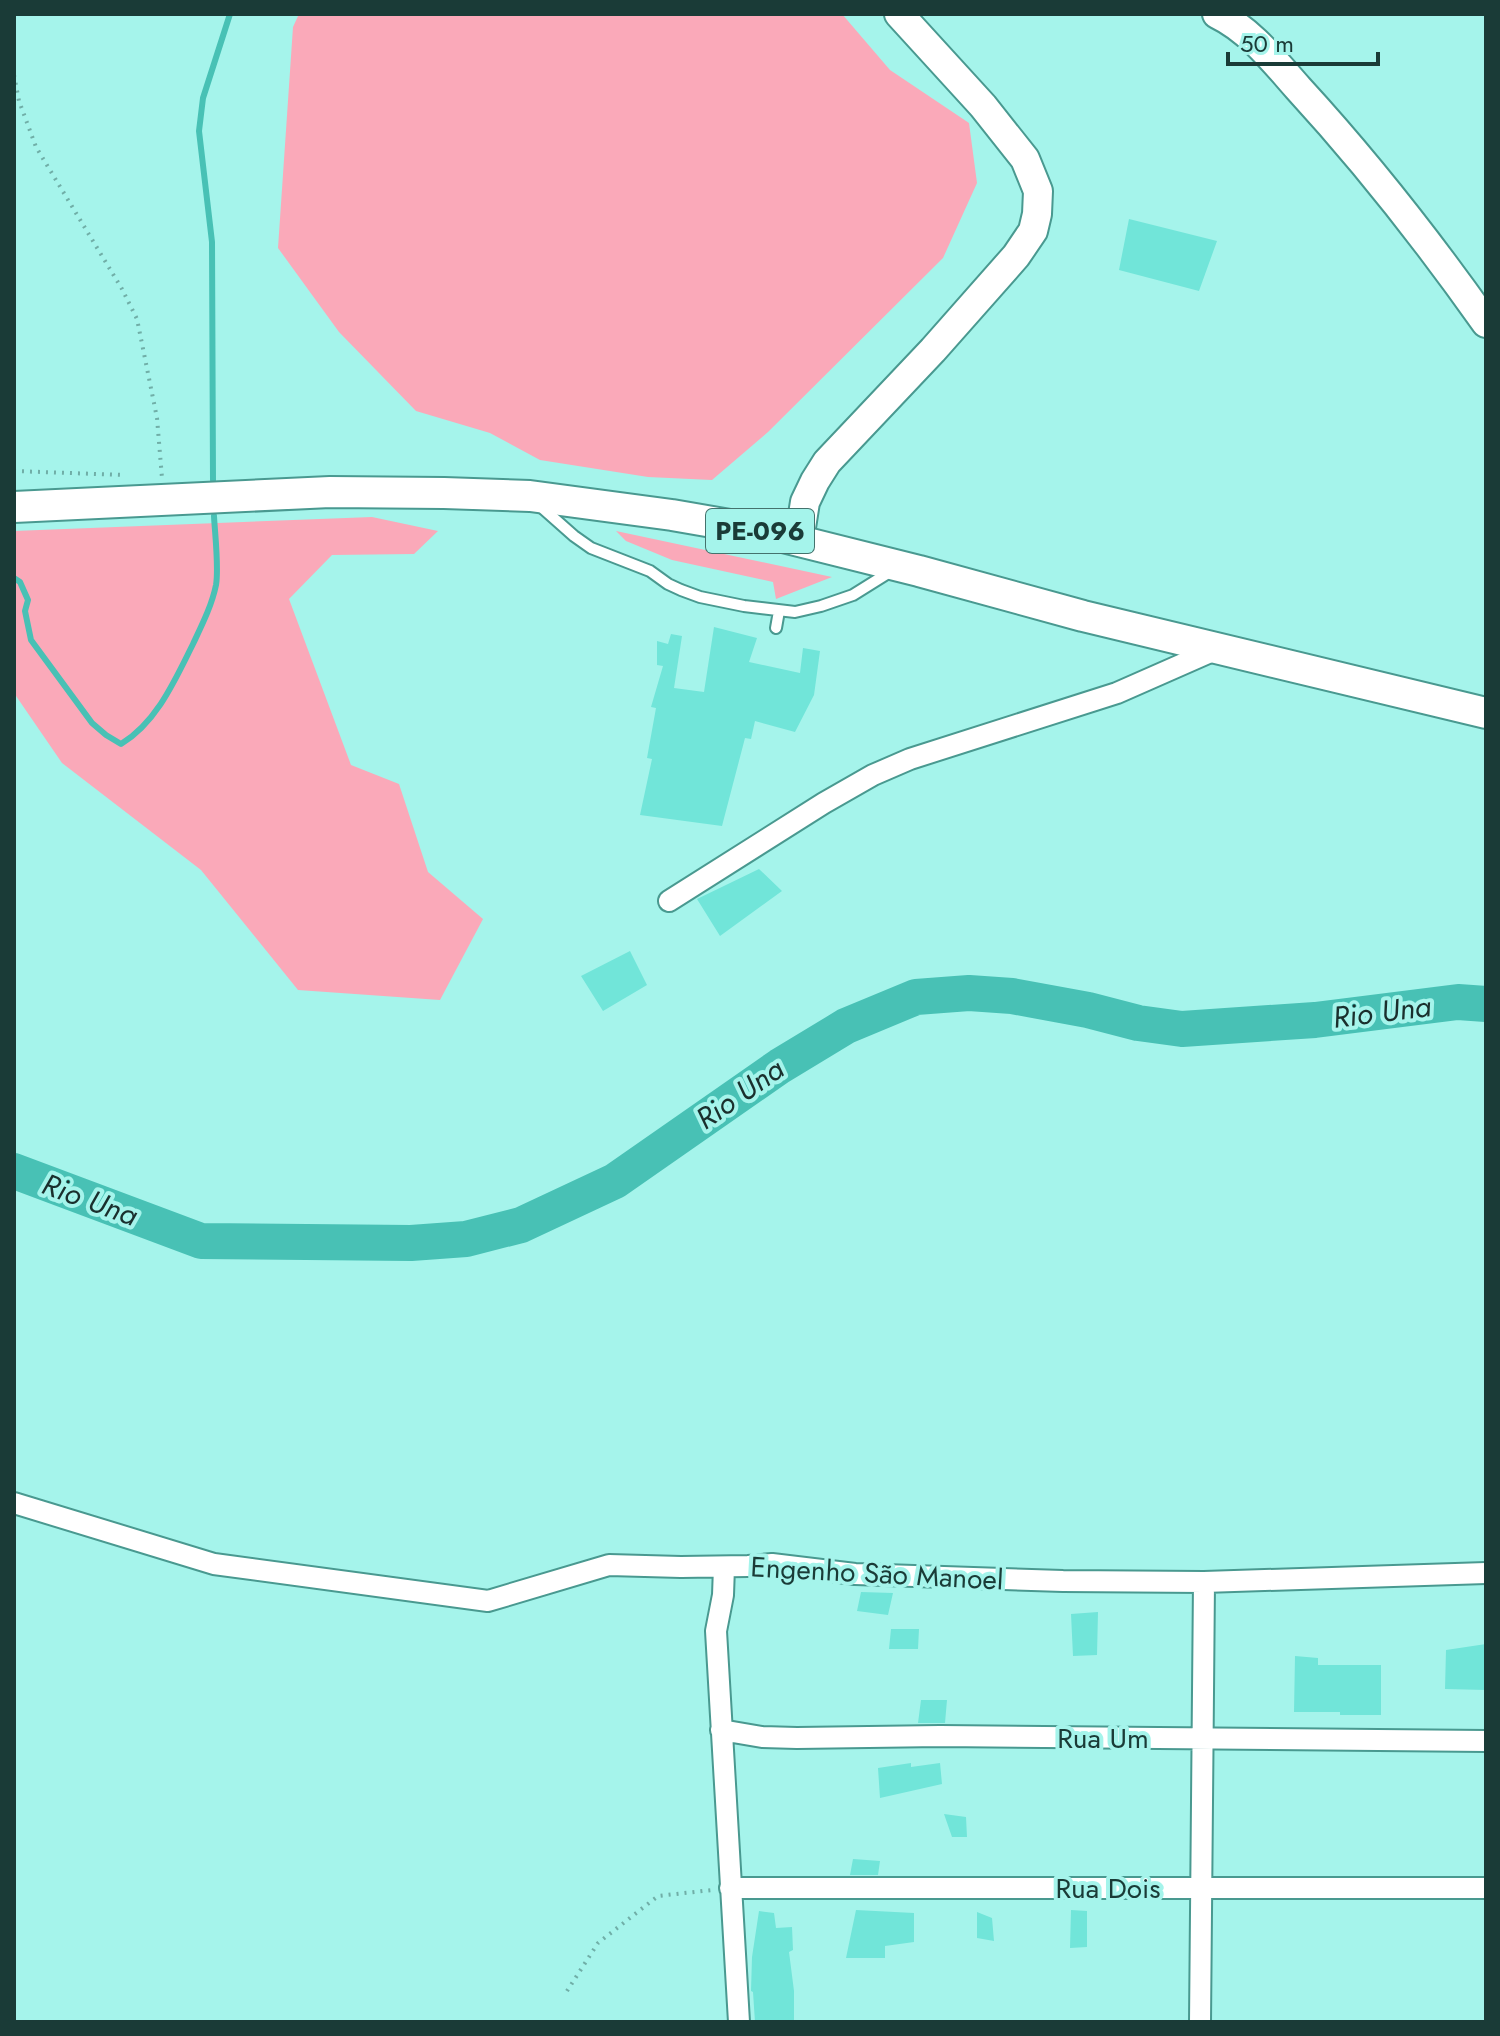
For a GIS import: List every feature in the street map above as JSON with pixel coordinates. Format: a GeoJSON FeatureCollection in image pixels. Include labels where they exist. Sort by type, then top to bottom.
{"type":"FeatureCollection","features":[{"type":"Feature","properties":{"kind":"main road","name":"PE-096"},"geometry":{"type":"LineString","coordinates":[[14,507],[330,492],[530,496],[672,515],[799,540],[1083,616],[1486,713]]}},
{"type":"Feature","properties":{"kind":"street"},"geometry":{"type":"LineString","coordinates":[[799,540],[805,502],[827,462],[1016,256],[1033,231],[1037,214],[1038,191],[1025,159],[983,106],[899,14]]}},
{"type":"Feature","properties":{"kind":"street"},"geometry":{"type":"LineString","coordinates":[[1217,14],[1232,21],[1260,46],[1310,101],[1383,187],[1486,323]]}},
{"type":"Feature","properties":{"kind":"street"},"geometry":{"type":"LineString","coordinates":[[669,901],[873,775],[910,759],[1117,693],[1217,649]]}},
{"type":"Feature","properties":{"kind":"street"},"geometry":{"type":"LineString","coordinates":[[14,1503],[214,1564],[488,1601],[609,1565],[724,1567]]}},
{"type":"Feature","properties":{"kind":"street","name":"Engenho São Manoel"},"geometry":{"type":"LineString","coordinates":[[739,2022],[716,1631],[723,1595],[724,1567],[772,1564],[855,1574],[937,1578],[1204,1582],[1486,1573]]}},
{"type":"Feature","properties":{"kind":"street"},"geometry":{"type":"LineString","coordinates":[[1200,2022],[1204,1582]]}},
{"type":"Feature","properties":{"kind":"street","name":"Rua Um"},"geometry":{"type":"LineString","coordinates":[[721,1730],[762,1737],[797,1738],[940,1736],[1486,1741]]}},
{"type":"Feature","properties":{"kind":"street","name":"Rua Dois"},"geometry":{"type":"LineString","coordinates":[[730,1888],[1486,1888]]}},
{"type":"Feature","properties":{"kind":"lane"},"geometry":{"type":"LineString","coordinates":[[530,496],[591,548],[650,571],[668,584],[700,597],[795,612],[853,595],[898,566]]}},
{"type":"Feature","properties":{"kind":"lane"},"geometry":{"type":"LineString","coordinates":[[776,628],[779,611]]}},
{"type":"Feature","properties":{"kind":"path"},"geometry":{"type":"LineString","coordinates":[[14,75],[19,101],[36,147],[137,319],[157,418],[164,500]]}},
{"type":"Feature","properties":{"kind":"path"},"geometry":{"type":"LineString","coordinates":[[14,471],[131,475]]}},
{"type":"Feature","properties":{"kind":"path"},"geometry":{"type":"LineString","coordinates":[[567,1991],[598,1943],[658,1896],[730,1888]]}},
{"type":"Feature","properties":{"kind":"shaded area"},"geometry":{"type":"Polygon","coordinates":[[[299,14],[842,14],[890,70],[969,123],[977,183],[943,258],[768,432],[712,480],[648,477],[540,460],[490,433],[416,411],[339,332],[278,248],[293,27],[299,14]]]}},
{"type":"Feature","properties":{"kind":"shaded area"},"geometry":{"type":"Polygon","coordinates":[[[372,517],[438,531],[414,554],[332,555],[289,599],[351,765],[399,784],[428,872],[483,919],[440,1000],[298,990],[201,870],[62,763],[14,693],[14,531],[372,517]]]}},
{"type":"Feature","properties":{"kind":"shaded area"},"geometry":{"type":"Polygon","coordinates":[[[616,531],[832,577],[776,599],[773,582],[672,560],[626,541],[616,531]]]}},
{"type":"Feature","properties":{"kind":"building"},"geometry":{"type":"Polygon","coordinates":[[[1129,219],[1217,241],[1199,291],[1119,270],[1129,219]]]}},
{"type":"Feature","properties":{"kind":"building"},"geometry":{"type":"Polygon","coordinates":[[[714,627],[757,638],[749,662],[800,673],[803,648],[820,651],[814,695],[795,732],[755,721],[751,739],[745,738],[722,826],[640,815],[652,759],[647,758],[656,708],[651,707],[663,666],[657,665],[657,641],[668,644],[671,634],[682,636],[674,688],[704,692],[714,627]]]}},
{"type":"Feature","properties":{"kind":"building"},"geometry":{"type":"Polygon","coordinates":[[[759,869],[782,891],[720,936],[697,899],[759,869]]]}},
{"type":"Feature","properties":{"kind":"building"},"geometry":{"type":"Polygon","coordinates":[[[630,951],[647,985],[603,1011],[581,976],[630,951]]]}},
{"type":"Feature","properties":{"kind":"building"},"geometry":{"type":"Polygon","coordinates":[[[861,1592],[893,1593],[888,1615],[857,1611],[861,1592]]]}},
{"type":"Feature","properties":{"kind":"building"},"geometry":{"type":"Polygon","coordinates":[[[1098,1612],[1097,1655],[1073,1656],[1071,1614],[1098,1612]]]}},
{"type":"Feature","properties":{"kind":"building"},"geometry":{"type":"Polygon","coordinates":[[[891,1629],[919,1629],[918,1649],[889,1649],[891,1629]]]}},
{"type":"Feature","properties":{"kind":"building"},"geometry":{"type":"Polygon","coordinates":[[[1486,1644],[1486,1690],[1445,1689],[1446,1650],[1486,1644]]]}},
{"type":"Feature","properties":{"kind":"building"},"geometry":{"type":"Polygon","coordinates":[[[1295,1656],[1318,1658],[1318,1665],[1381,1665],[1381,1715],[1294,1712],[1295,1656]]]}},
{"type":"Feature","properties":{"kind":"building"},"geometry":{"type":"Polygon","coordinates":[[[921,1700],[947,1700],[945,1723],[918,1723],[921,1700]]]}},
{"type":"Feature","properties":{"kind":"building"},"geometry":{"type":"Polygon","coordinates":[[[911,1763],[911,1767],[940,1763],[942,1784],[880,1798],[878,1768],[911,1763]]]}},
{"type":"Feature","properties":{"kind":"building"},"geometry":{"type":"Polygon","coordinates":[[[944,1814],[966,1817],[967,1837],[952,1837],[944,1814]]]}},
{"type":"Feature","properties":{"kind":"building"},"geometry":{"type":"Polygon","coordinates":[[[853,1859],[880,1861],[878,1875],[850,1875],[853,1859]]]}},
{"type":"Feature","properties":{"kind":"building"},"geometry":{"type":"Polygon","coordinates":[[[856,1910],[914,1913],[914,1942],[885,1946],[885,1958],[846,1958],[856,1910]]]}},
{"type":"Feature","properties":{"kind":"building"},"geometry":{"type":"Polygon","coordinates":[[[1071,1910],[1087,1911],[1087,1947],[1070,1948],[1071,1910]]]}},
{"type":"Feature","properties":{"kind":"building"},"geometry":{"type":"Polygon","coordinates":[[[759,1911],[774,1913],[776,1928],[792,1927],[793,1950],[789,1952],[794,2020],[755,2022],[751,1991],[752,1957],[759,1911]]]}},
{"type":"Feature","properties":{"kind":"building"},"geometry":{"type":"Polygon","coordinates":[[[977,1912],[992,1918],[994,1941],[977,1938],[977,1912]]]}},
{"type":"Feature","properties":{"kind":"waterway"},"geometry":{"type":"LineString","coordinates":[[213,480],[212,242],[199,131],[203,98],[230,14]]}},
{"type":"Feature","properties":{"kind":"waterway"},"geometry":{"type":"LineString","coordinates":[[14,578],[20,582],[28,600],[25,611],[31,640],[92,723],[121,744],[145,724],[164,699],[206,615],[217,578],[214,516]]}},
{"type":"Feature","properties":{"kind":"waterway","name":"Rio Una"},"geometry":{"type":"LineString","coordinates":[[14,1171],[201,1241],[411,1243],[466,1239],[521,1225],[615,1181],[780,1066],[846,1026],[916,997],[969,993],[1012,996],[1138,1023],[1182,1029],[1315,1020],[1458,1002],[1486,1004]]}}]}
